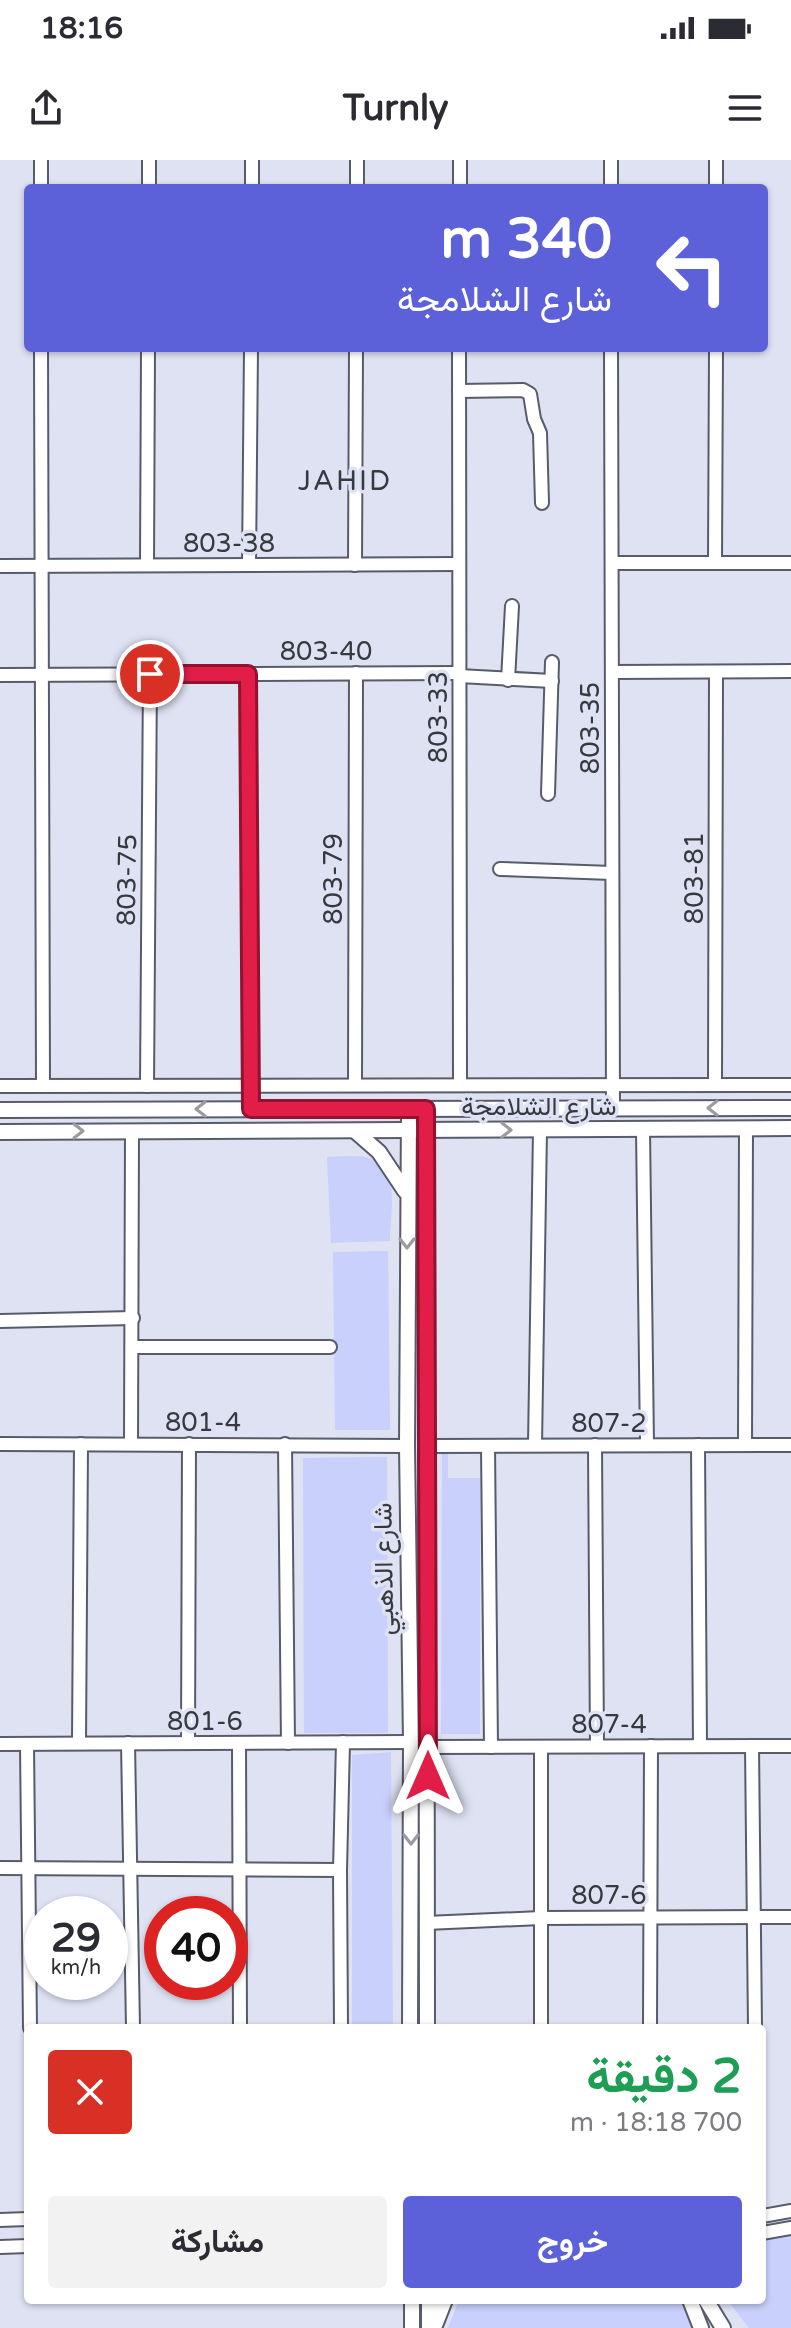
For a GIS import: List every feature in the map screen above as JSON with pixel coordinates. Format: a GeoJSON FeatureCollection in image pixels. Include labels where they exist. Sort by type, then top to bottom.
{"type":"FeatureCollection","features":[{"type":"Feature","properties":{"kind":"street"},"geometry":{"type":"LineString","coordinates":[[41,160],[41,184]]}},
{"type":"Feature","properties":{"kind":"street"},"geometry":{"type":"LineString","coordinates":[[149,160],[149,184]]}},
{"type":"Feature","properties":{"kind":"street"},"geometry":{"type":"LineString","coordinates":[[252,160],[252,184]]}},
{"type":"Feature","properties":{"kind":"street"},"geometry":{"type":"LineString","coordinates":[[357,160],[357,184]]}},
{"type":"Feature","properties":{"kind":"street"},"geometry":{"type":"LineString","coordinates":[[460,160],[460,184]]}},
{"type":"Feature","properties":{"kind":"street"},"geometry":{"type":"LineString","coordinates":[[611,160],[611,184]]}},
{"type":"Feature","properties":{"kind":"street"},"geometry":{"type":"LineString","coordinates":[[716,160],[716,184]]}},
{"type":"Feature","properties":{"kind":"street"},"geometry":{"type":"LineString","coordinates":[[41,352],[43,1086]]}},
{"type":"Feature","properties":{"kind":"street"},"geometry":{"type":"LineString","coordinates":[[147,565],[148,352]]}},
{"type":"Feature","properties":{"kind":"street"},"geometry":{"type":"LineString","coordinates":[[249,565],[251,352]]}},
{"type":"Feature","properties":{"kind":"street"},"geometry":{"type":"LineString","coordinates":[[355,565],[356,352]]}},
{"type":"Feature","properties":{"kind":"street","name":"803-33"},"geometry":{"type":"LineString","coordinates":[[459,352],[460,1085]]}},
{"type":"Feature","properties":{"kind":"street","name":"803-35"},"geometry":{"type":"LineString","coordinates":[[611,352],[613,1108]]}},
{"type":"Feature","properties":{"kind":"street"},"geometry":{"type":"LineString","coordinates":[[715,563],[716,352]]}},
{"type":"Feature","properties":{"kind":"street"},"geometry":{"type":"LineString","coordinates":[[459,391],[528,392],[540,433],[542,503]]}},
{"type":"Feature","properties":{"kind":"street"},"geometry":{"type":"LineString","coordinates":[[612,563],[791,563]]}},
{"type":"Feature","properties":{"kind":"street","name":"803-38"},"geometry":{"type":"LineString","coordinates":[[0,566],[459,564]]}},
{"type":"Feature","properties":{"kind":"street"},"geometry":{"type":"LineString","coordinates":[[508,680],[512,606]]}},
{"type":"Feature","properties":{"kind":"street"},"geometry":{"type":"LineString","coordinates":[[548,794],[552,662]]}},
{"type":"Feature","properties":{"kind":"street"},"geometry":{"type":"LineString","coordinates":[[612,672],[791,671]]}},
{"type":"Feature","properties":{"kind":"street","name":"803-81"},"geometry":{"type":"LineString","coordinates":[[715,1085],[716,672]]}},
{"type":"Feature","properties":{"kind":"street","name":"803-40"},"geometry":{"type":"LineString","coordinates":[[0,675],[356,673],[552,681]]}},
{"type":"Feature","properties":{"kind":"street","name":"803-79"},"geometry":{"type":"LineString","coordinates":[[355,1085],[356,673]]}},
{"type":"Feature","properties":{"kind":"street","name":"803-75"},"geometry":{"type":"LineString","coordinates":[[147,1086],[150,674]]}},
{"type":"Feature","properties":{"kind":"street"},"geometry":{"type":"LineString","coordinates":[[248,674],[251,1109]]}},
{"type":"Feature","properties":{"kind":"street"},"geometry":{"type":"LineString","coordinates":[[500,869],[612,873]]}},
{"type":"Feature","properties":{"kind":"street"},"geometry":{"type":"LineString","coordinates":[[0,1086],[791,1085]]}},
{"type":"Feature","properties":{"kind":"street","name":"شارع الشلامجة"},"geometry":{"type":"LineString","coordinates":[[0,1110],[791,1108]]}},
{"type":"Feature","properties":{"kind":"street","name":"شارع الذهبي"},"geometry":{"type":"LineString","coordinates":[[409,1109],[406,1193],[410,2024]]}},
{"type":"Feature","properties":{"kind":"street","name":"شارع الذهبي"},"geometry":{"type":"LineString","coordinates":[[426,1109],[427,2024]]}},
{"type":"Feature","properties":{"kind":"street"},"geometry":{"type":"LineString","coordinates":[[745,1445],[746,1128]]}},
{"type":"Feature","properties":{"kind":"street","name":"شارع الشلامجة"},"geometry":{"type":"LineString","coordinates":[[0,1132],[791,1128]]}},
{"type":"Feature","properties":{"kind":"street"},"geometry":{"type":"LineString","coordinates":[[643,1129],[647,1445]]}},
{"type":"Feature","properties":{"kind":"street"},"geometry":{"type":"LineString","coordinates":[[355,1130],[390,1165],[406,1193]]}},
{"type":"Feature","properties":{"kind":"street"},"geometry":{"type":"LineString","coordinates":[[535,1445],[540,1130]]}},
{"type":"Feature","properties":{"kind":"street"},"geometry":{"type":"LineString","coordinates":[[131,1444],[132,1131]]}},
{"type":"Feature","properties":{"kind":"street"},"geometry":{"type":"LineString","coordinates":[[0,1321],[133,1318]]}},
{"type":"Feature","properties":{"kind":"street"},"geometry":{"type":"LineString","coordinates":[[132,1347],[330,1347]]}},
{"type":"Feature","properties":{"kind":"street","name":"801-4"},"geometry":{"type":"LineString","coordinates":[[0,1444],[407,1446]]}},
{"type":"Feature","properties":{"kind":"street"},"geometry":{"type":"LineString","coordinates":[[79,1743],[81,1444]]}},
{"type":"Feature","properties":{"kind":"street"},"geometry":{"type":"LineString","coordinates":[[188,1743],[189,1444]]}},
{"type":"Feature","properties":{"kind":"street"},"geometry":{"type":"LineString","coordinates":[[285,1444],[288,1743]]}},
{"type":"Feature","properties":{"kind":"street"},"geometry":{"type":"LineString","coordinates":[[595,1445],[597,1746]]}},
{"type":"Feature","properties":{"kind":"street"},"geometry":{"type":"LineString","coordinates":[[698,1445],[700,1746]]}},
{"type":"Feature","properties":{"kind":"street","name":"807-2"},"geometry":{"type":"LineString","coordinates":[[427,1446],[791,1445]]}},
{"type":"Feature","properties":{"kind":"street"},"geometry":{"type":"LineString","coordinates":[[488,1446],[491,1747]]}},
{"type":"Feature","properties":{"kind":"street"},"geometry":{"type":"LineString","coordinates":[[341,2024],[343,1742]]}},
{"type":"Feature","properties":{"kind":"street","name":"801-6"},"geometry":{"type":"LineString","coordinates":[[0,1744],[411,1742]]}},
{"type":"Feature","properties":{"kind":"street"},"geometry":{"type":"LineString","coordinates":[[128,1743],[133,2024]]}},
{"type":"Feature","properties":{"kind":"street"},"geometry":{"type":"LineString","coordinates":[[239,1743],[240,2024]]}},
{"type":"Feature","properties":{"kind":"street"},"geometry":{"type":"LineString","coordinates":[[27,1744],[30,2024]]}},
{"type":"Feature","properties":{"kind":"street"},"geometry":{"type":"LineString","coordinates":[[650,2024],[651,1746]]}},
{"type":"Feature","properties":{"kind":"street"},"geometry":{"type":"LineString","coordinates":[[752,1746],[755,2024]]}},
{"type":"Feature","properties":{"kind":"street","name":"807-4"},"geometry":{"type":"LineString","coordinates":[[428,1747],[791,1746]]}},
{"type":"Feature","properties":{"kind":"street"},"geometry":{"type":"LineString","coordinates":[[541,1747],[541,2024]]}},
{"type":"Feature","properties":{"kind":"street"},"geometry":{"type":"LineString","coordinates":[[0,1868],[340,1870]]}},
{"type":"Feature","properties":{"kind":"street","name":"807-6"},"geometry":{"type":"LineString","coordinates":[[426,1923],[541,1918],[791,1917]]}},
{"type":"Feature","properties":{"kind":"street"},"geometry":{"type":"LineString","coordinates":[[766,2215],[791,2211]]}},
{"type":"Feature","properties":{"kind":"street"},"geometry":{"type":"LineString","coordinates":[[0,2220],[24,2219]]}},
{"type":"Feature","properties":{"kind":"street"},"geometry":{"type":"LineString","coordinates":[[766,2232],[791,2228]]}},
{"type":"Feature","properties":{"kind":"street"},"geometry":{"type":"LineString","coordinates":[[0,2247],[24,2246]]}},
{"type":"Feature","properties":{"kind":"street"},"geometry":{"type":"LineString","coordinates":[[412,2304],[412,2328]]}},
{"type":"Feature","properties":{"kind":"street"},"geometry":{"type":"LineString","coordinates":[[429,2304],[431,2328]]}},
{"type":"Feature","properties":{"kind":"street"},"geometry":{"type":"LineString","coordinates":[[431,2328],[443,2304]]}},
{"type":"Feature","properties":{"kind":"street"},"geometry":{"type":"LineString","coordinates":[[692,2304],[701,2328]]}},
{"type":"Feature","properties":{"kind":"street"},"geometry":{"type":"LineString","coordinates":[[708,2304],[723,2328]]}},
{"type":"Feature","properties":{"kind":"shaded area"},"geometry":{"type":"Polygon","coordinates":[[[327,1157],[372,1159],[387,1173],[392,1195],[390,1241],[331,1243],[327,1157]]]}},
{"type":"Feature","properties":{"kind":"shaded area"},"geometry":{"type":"Polygon","coordinates":[[[388,1251],[390,1430],[335,1430],[333,1252],[388,1251]]]}},
{"type":"Feature","properties":{"kind":"shaded area"},"geometry":{"type":"Polygon","coordinates":[[[442,1454],[448,1454],[448,1478],[480,1478],[480,1734],[441,1734],[442,1454]]]}},
{"type":"Feature","properties":{"kind":"shaded area"},"geometry":{"type":"Polygon","coordinates":[[[387,1457],[388,1733],[304,1733],[303,1458],[387,1457]]]}},
{"type":"Feature","properties":{"kind":"shaded area"},"geometry":{"type":"Polygon","coordinates":[[[391,1752],[393,2024],[352,2024],[352,1755],[391,1752]]]}},
{"type":"Feature","properties":{"kind":"shaded area"},"geometry":{"type":"Polygon","coordinates":[[[791,2234],[791,2328],[749,2328],[730,2304],[766,2304],[766,2238],[791,2234]]]}},
{"type":"Feature","properties":{"kind":"shaded area"},"geometry":{"type":"Polygon","coordinates":[[[457,2304],[684,2304],[693,2328],[448,2328],[457,2304]]]}},
{"type":"Feature","properties":{"kind":"district","name":"JAHID"},"geometry":{"type":"Point","coordinates":[345,481]}},
{"type":"Feature","properties":{"kind":"route"},"geometry":{"type":"LineString","coordinates":[[150,674],[248,674],[251,1109],[426,1109],[428,1776]]}}]}
